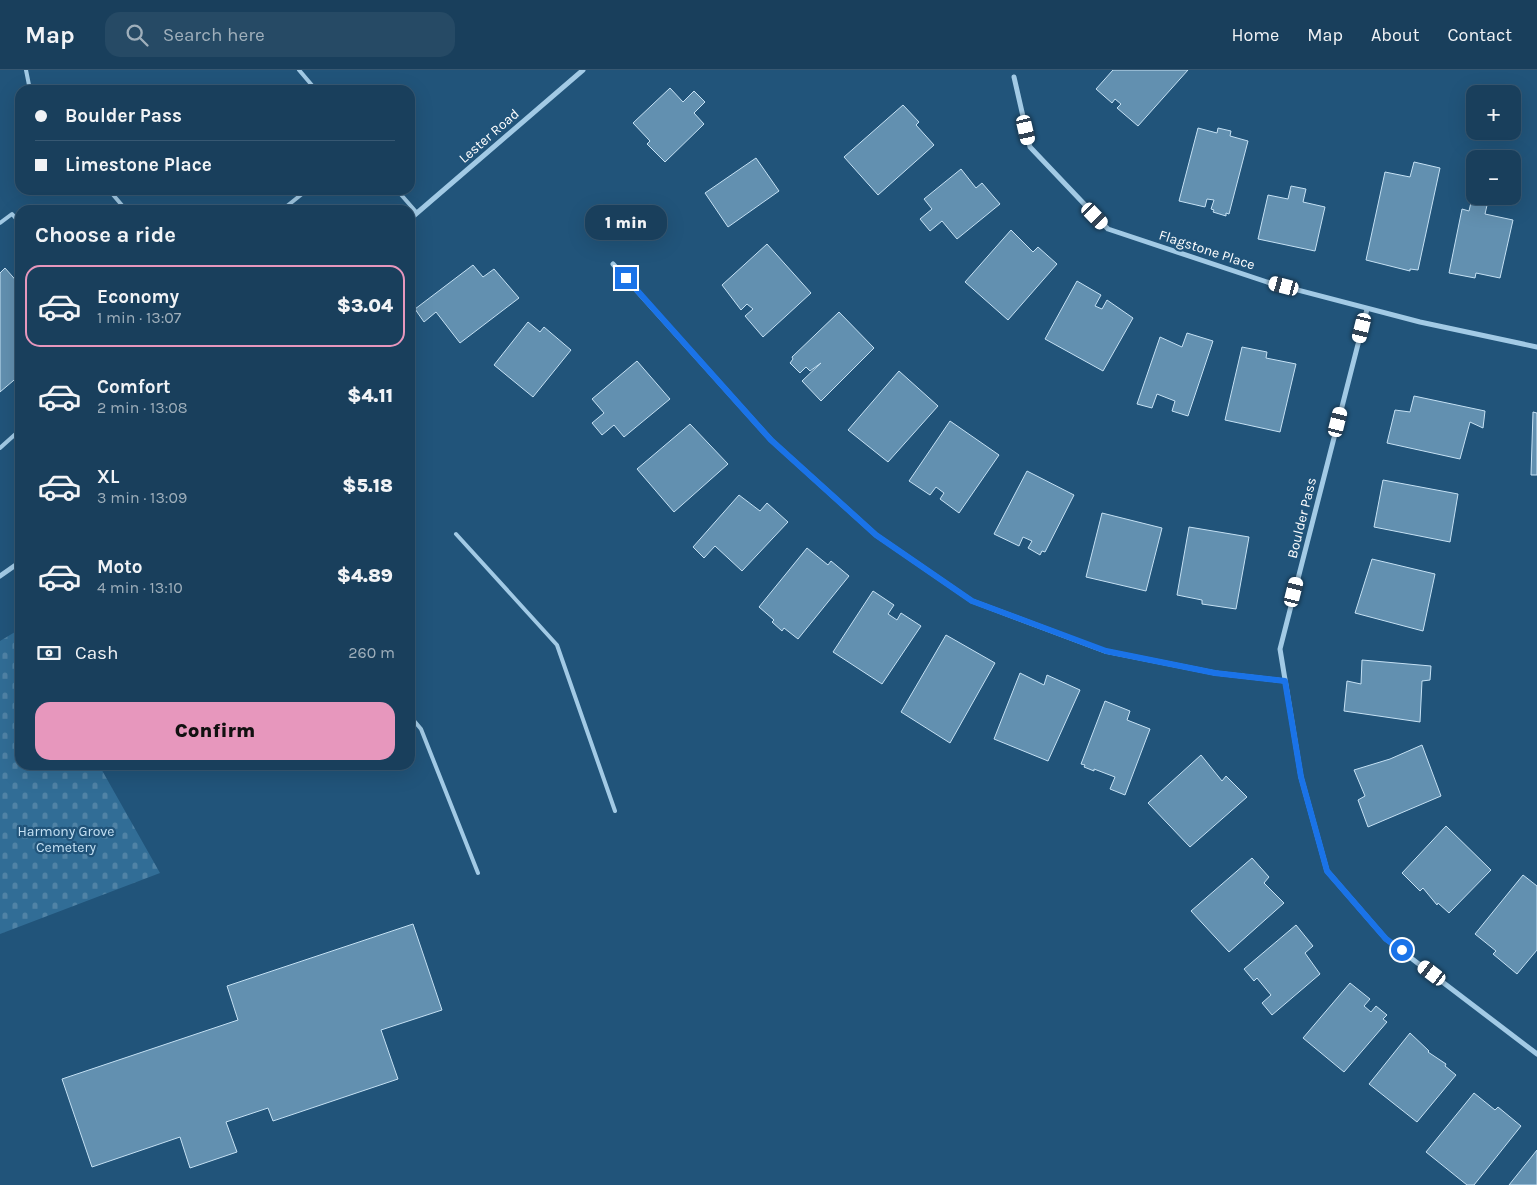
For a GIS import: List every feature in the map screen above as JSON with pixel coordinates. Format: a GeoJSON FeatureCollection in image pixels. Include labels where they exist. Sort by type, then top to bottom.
{"type":"FeatureCollection","features":[{"type":"Feature","properties":{"kind":"street","name":"Lester Road"},"geometry":{"type":"LineString","coordinates":[[417,213],[583,70]]}},
{"type":"Feature","properties":{"kind":"street","name":"Flagstone Place"},"geometry":{"type":"LineString","coordinates":[[1014,77],[1030,147],[1108,229],[1267,282],[1367,309],[1537,347]]}},
{"type":"Feature","properties":{"kind":"street"},"geometry":{"type":"LineString","coordinates":[[613,264],[771,440],[876,535],[972,601],[1106,651],[1215,673],[1285,681]]}},
{"type":"Feature","properties":{"kind":"street","name":"Boulder Pass"},"geometry":{"type":"LineString","coordinates":[[1367,309],[1280,648],[1301,777],[1327,871],[1386,939],[1537,1054]]}},
{"type":"Feature","properties":{"kind":"street"},"geometry":{"type":"LineString","coordinates":[[0,576],[15,566]]}},
{"type":"Feature","properties":{"kind":"lane"},"geometry":{"type":"LineString","coordinates":[[26,70],[29,85]]}},
{"type":"Feature","properties":{"kind":"lane"},"geometry":{"type":"LineString","coordinates":[[299,70],[312,85]]}},
{"type":"Feature","properties":{"kind":"lane"},"geometry":{"type":"LineString","coordinates":[[113,195],[122,205]]}},
{"type":"Feature","properties":{"kind":"lane"},"geometry":{"type":"LineString","coordinates":[[288,205],[301,195]]}},
{"type":"Feature","properties":{"kind":"lane"},"geometry":{"type":"LineString","coordinates":[[402,195],[410,205]]}},
{"type":"Feature","properties":{"kind":"lane"},"geometry":{"type":"LineString","coordinates":[[0,223],[12,214],[15,217]]}},
{"type":"Feature","properties":{"kind":"lane"},"geometry":{"type":"LineString","coordinates":[[0,448],[15,434]]}},
{"type":"Feature","properties":{"kind":"lane"},"geometry":{"type":"LineString","coordinates":[[456,534],[557,645],[615,811]]}},
{"type":"Feature","properties":{"kind":"lane"},"geometry":{"type":"LineString","coordinates":[[415,722],[420,729],[478,873]]}},
{"type":"Feature","properties":{"kind":"green space","name":"Harmony Grove Cemetery"},"geometry":{"type":"Polygon","coordinates":[[[15,632],[15,770],[102,770],[160,873],[0,934],[0,641],[15,632]]]}},
{"type":"Feature","properties":{"kind":"building"},"geometry":{"type":"Polygon","coordinates":[[[1113,70],[1188,70],[1138,126],[1117,108],[1121,104],[1115,99],[1112,103],[1096,89],[1113,70]]]}},
{"type":"Feature","properties":{"kind":"building"},"geometry":{"type":"Polygon","coordinates":[[[670,88],[683,102],[694,91],[705,102],[694,113],[704,124],[665,162],[647,144],[650,141],[633,123],[670,88]]]}},
{"type":"Feature","properties":{"kind":"building"},"geometry":{"type":"Polygon","coordinates":[[[903,105],[919,122],[916,125],[934,145],[878,195],[844,157],[903,105]]]}},
{"type":"Feature","properties":{"kind":"building"},"geometry":{"type":"Polygon","coordinates":[[[1198,128],[1217,133],[1218,128],[1231,131],[1230,136],[1248,141],[1229,214],[1226,213],[1226,216],[1213,212],[1214,210],[1211,209],[1214,200],[1207,199],[1205,207],[1179,201],[1198,128]]]}},
{"type":"Feature","properties":{"kind":"building"},"geometry":{"type":"Polygon","coordinates":[[[756,158],[779,191],[728,227],[705,193],[756,158]]]}},
{"type":"Feature","properties":{"kind":"building"},"geometry":{"type":"Polygon","coordinates":[[[1414,162],[1440,168],[1418,270],[1410,269],[1410,271],[1366,260],[1385,172],[1410,177],[1414,162]]]}},
{"type":"Feature","properties":{"kind":"building"},"geometry":{"type":"Polygon","coordinates":[[[961,169],[976,188],[982,183],[1000,204],[957,239],[942,221],[930,231],[920,219],[932,209],[924,199],[961,169]]]}},
{"type":"Feature","properties":{"kind":"building"},"geometry":{"type":"Polygon","coordinates":[[[1291,186],[1306,189],[1303,202],[1325,207],[1315,251],[1258,239],[1268,195],[1288,199],[1291,186]]]}},
{"type":"Feature","properties":{"kind":"building"},"geometry":{"type":"Polygon","coordinates":[[[1470,205],[1487,205],[1485,214],[1513,220],[1500,278],[1476,273],[1475,278],[1449,273],[1462,209],[1469,211],[1470,205]]]}},
{"type":"Feature","properties":{"kind":"building"},"geometry":{"type":"Polygon","coordinates":[[[1011,230],[1033,252],[1038,247],[1057,264],[1008,320],[965,282],[1011,230]]]}},
{"type":"Feature","properties":{"kind":"building"},"geometry":{"type":"Polygon","coordinates":[[[767,244],[811,293],[763,337],[745,316],[753,309],[747,304],[741,310],[722,285],[767,244]]]}},
{"type":"Feature","properties":{"kind":"building"},"geometry":{"type":"Polygon","coordinates":[[[473,265],[483,277],[494,269],[519,298],[460,343],[436,312],[424,322],[415,309],[473,265]]]}},
{"type":"Feature","properties":{"kind":"building"},"geometry":{"type":"Polygon","coordinates":[[[5,268],[15,279],[15,379],[0,392],[0,273],[5,268]]]}},
{"type":"Feature","properties":{"kind":"building"},"geometry":{"type":"Polygon","coordinates":[[[1077,281],[1101,295],[1095,306],[1102,309],[1107,300],[1133,318],[1103,371],[1045,339],[1077,281]]]}},
{"type":"Feature","properties":{"kind":"building"},"geometry":{"type":"Polygon","coordinates":[[[839,312],[874,348],[821,401],[802,381],[821,363],[810,371],[806,367],[800,373],[790,363],[793,359],[792,357],[839,312]]]}},
{"type":"Feature","properties":{"kind":"building"},"geometry":{"type":"Polygon","coordinates":[[[528,322],[540,332],[544,327],[571,350],[533,397],[494,365],[528,322]]]}},
{"type":"Feature","properties":{"kind":"building"},"geometry":{"type":"Polygon","coordinates":[[[1187,333],[1213,341],[1188,416],[1172,411],[1175,401],[1157,394],[1152,408],[1137,404],[1160,337],[1182,347],[1187,333]]]}},
{"type":"Feature","properties":{"kind":"building"},"geometry":{"type":"Polygon","coordinates":[[[1242,347],[1267,352],[1266,358],[1296,364],[1280,432],[1225,420],[1242,347]]]}},
{"type":"Feature","properties":{"kind":"building"},"geometry":{"type":"Polygon","coordinates":[[[637,361],[670,399],[624,437],[614,425],[602,435],[592,423],[604,413],[592,399],[637,361]]]}},
{"type":"Feature","properties":{"kind":"building"},"geometry":{"type":"Polygon","coordinates":[[[899,371],[938,406],[888,462],[848,430],[899,371]]]}},
{"type":"Feature","properties":{"kind":"building"},"geometry":{"type":"Polygon","coordinates":[[[1414,396],[1485,411],[1483,428],[1470,422],[1460,459],[1387,443],[1395,410],[1410,412],[1414,396]]]}},
{"type":"Feature","properties":{"kind":"building"},"geometry":{"type":"Polygon","coordinates":[[[1533,412],[1537,413],[1537,475],[1531,475],[1533,412]]]}},
{"type":"Feature","properties":{"kind":"building"},"geometry":{"type":"Polygon","coordinates":[[[950,421],[999,455],[959,513],[940,499],[944,493],[936,487],[930,495],[909,481],[950,421]]]}},
{"type":"Feature","properties":{"kind":"building"},"geometry":{"type":"Polygon","coordinates":[[[690,424],[728,464],[674,512],[637,469],[690,424]]]}},
{"type":"Feature","properties":{"kind":"building"},"geometry":{"type":"Polygon","coordinates":[[[1027,471],[1074,495],[1045,552],[1042,551],[1040,555],[1028,548],[1032,541],[1023,537],[1019,546],[994,534],[1027,471]]]}},
{"type":"Feature","properties":{"kind":"building"},"geometry":{"type":"Polygon","coordinates":[[[1383,480],[1458,494],[1450,542],[1374,527],[1383,480]]]}},
{"type":"Feature","properties":{"kind":"building"},"geometry":{"type":"Polygon","coordinates":[[[739,495],[760,511],[767,503],[788,522],[742,571],[715,546],[704,558],[693,547],[739,495]]]}},
{"type":"Feature","properties":{"kind":"building"},"geometry":{"type":"Polygon","coordinates":[[[1102,513],[1162,528],[1146,591],[1086,577],[1102,513]]]}},
{"type":"Feature","properties":{"kind":"building"},"geometry":{"type":"Polygon","coordinates":[[[1189,527],[1249,537],[1236,609],[1202,604],[1202,600],[1177,595],[1189,527]]]}},
{"type":"Feature","properties":{"kind":"building"},"geometry":{"type":"Polygon","coordinates":[[[807,548],[828,565],[831,561],[849,576],[798,639],[784,628],[782,631],[772,622],[774,620],[759,607],[807,548]]]}},
{"type":"Feature","properties":{"kind":"building"},"geometry":{"type":"Polygon","coordinates":[[[1372,559],[1435,574],[1423,631],[1355,613],[1372,559]]]}},
{"type":"Feature","properties":{"kind":"building"},"geometry":{"type":"Polygon","coordinates":[[[873,591],[894,605],[888,614],[897,620],[901,613],[921,626],[882,684],[833,652],[873,591]]]}},
{"type":"Feature","properties":{"kind":"building"},"geometry":{"type":"Polygon","coordinates":[[[946,635],[995,663],[950,743],[901,712],[946,635]]]}},
{"type":"Feature","properties":{"kind":"building"},"geometry":{"type":"Polygon","coordinates":[[[1362,660],[1431,666],[1430,680],[1422,681],[1420,722],[1344,711],[1347,681],[1361,684],[1362,660]]]}},
{"type":"Feature","properties":{"kind":"building"},"geometry":{"type":"Polygon","coordinates":[[[1020,673],[1044,685],[1047,675],[1080,690],[1048,761],[994,739],[1020,673]]]}},
{"type":"Feature","properties":{"kind":"building"},"geometry":{"type":"Polygon","coordinates":[[[1105,701],[1130,711],[1127,720],[1150,729],[1125,795],[1110,789],[1115,777],[1094,769],[1094,771],[1081,764],[1105,701]]]}},
{"type":"Feature","properties":{"kind":"building"},"geometry":{"type":"Polygon","coordinates":[[[1422,745],[1441,796],[1368,827],[1358,800],[1365,796],[1354,770],[1390,759],[1422,745]]]}},
{"type":"Feature","properties":{"kind":"building"},"geometry":{"type":"Polygon","coordinates":[[[1201,755],[1222,781],[1226,776],[1247,797],[1190,847],[1148,803],[1201,755]]]}},
{"type":"Feature","properties":{"kind":"building"},"geometry":{"type":"Polygon","coordinates":[[[1446,826],[1491,870],[1449,913],[1438,903],[1437,905],[1423,888],[1420,891],[1402,873],[1446,826]]]}},
{"type":"Feature","properties":{"kind":"building"},"geometry":{"type":"Polygon","coordinates":[[[1252,858],[1269,877],[1264,883],[1284,903],[1229,952],[1191,911],[1252,858]]]}},
{"type":"Feature","properties":{"kind":"building"},"geometry":{"type":"Polygon","coordinates":[[[1523,875],[1537,886],[1537,950],[1517,974],[1493,954],[1496,951],[1475,934],[1523,875]]]}},
{"type":"Feature","properties":{"kind":"building"},"geometry":{"type":"Polygon","coordinates":[[[413,924],[442,1010],[381,1030],[398,1079],[273,1121],[268,1108],[226,1122],[237,1152],[190,1168],[180,1137],[92,1167],[62,1079],[238,1020],[227,986],[413,924]]]}},
{"type":"Feature","properties":{"kind":"building"},"geometry":{"type":"Polygon","coordinates":[[[1296,925],[1313,946],[1305,953],[1320,974],[1272,1015],[1262,1003],[1271,995],[1257,978],[1254,981],[1244,969],[1296,925]]]}},
{"type":"Feature","properties":{"kind":"building"},"geometry":{"type":"Polygon","coordinates":[[[1350,983],[1370,999],[1364,1006],[1371,1012],[1376,1006],[1387,1015],[1383,1019],[1387,1022],[1344,1072],[1303,1038],[1350,983]]]}},
{"type":"Feature","properties":{"kind":"building"},"geometry":{"type":"Polygon","coordinates":[[[1410,1033],[1428,1052],[1446,1064],[1445,1066],[1456,1075],[1417,1122],[1369,1084],[1410,1033]]]}},
{"type":"Feature","properties":{"kind":"building"},"geometry":{"type":"Polygon","coordinates":[[[1474,1093],[1495,1110],[1498,1107],[1521,1126],[1474,1185],[1467,1185],[1426,1152],[1474,1093]]]}},
{"type":"Feature","properties":{"kind":"building"},"geometry":{"type":"Polygon","coordinates":[[[1537,1150],[1537,1185],[1509,1185],[1537,1150]]]}},
{"type":"Feature","properties":{"kind":"route"},"geometry":{"type":"LineString","coordinates":[[626,278],[771,440],[876,535],[972,601],[1106,651],[1215,673],[1285,681],[1301,777],[1327,871],[1386,939],[1402,950]]}}]}
